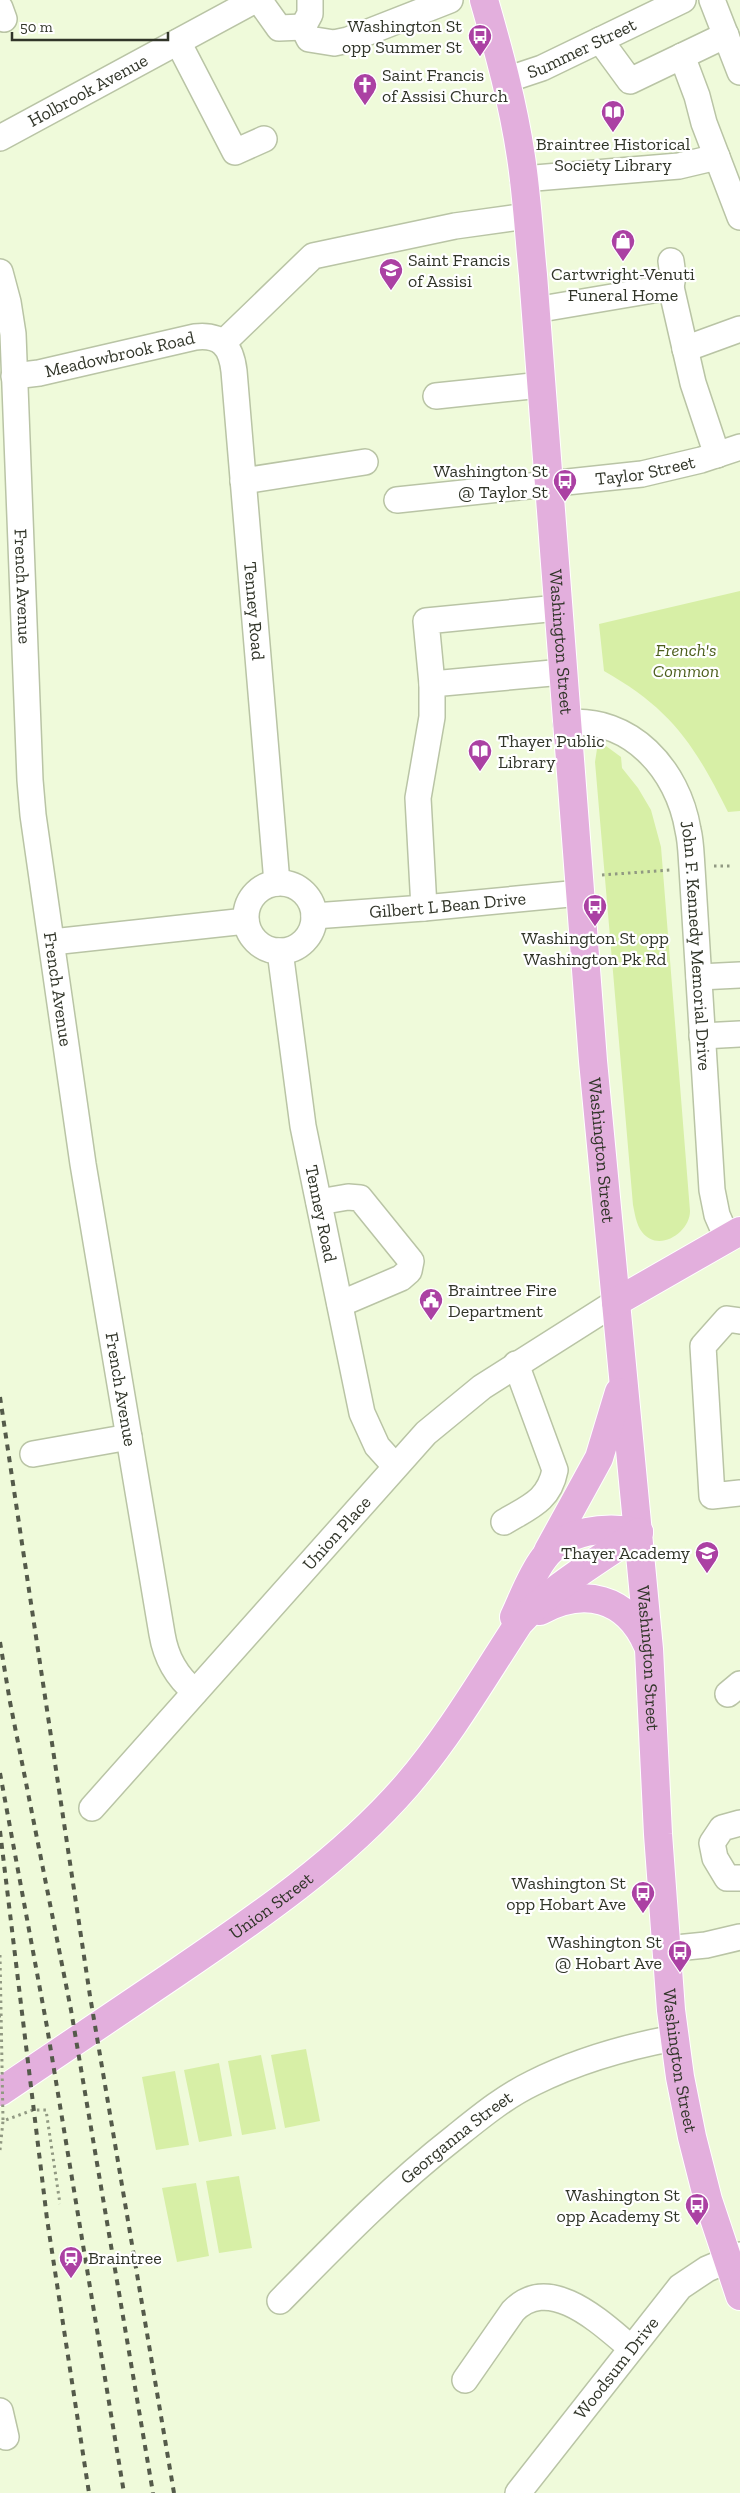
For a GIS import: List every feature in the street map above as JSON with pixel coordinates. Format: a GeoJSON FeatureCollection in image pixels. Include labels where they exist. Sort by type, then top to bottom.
{"type":"FeatureCollection","features":[{"type":"Feature","properties":{"kind":"main road","name":"Washington Street"},"geometry":{"type":"LineString","coordinates":[[484,0],[506,80],[524,179],[580,885],[592,1061],[649,1649],[666,1949],[674,2038],[692,2137],[708,2200],[734,2258],[740,2296]]}},
{"type":"Feature","properties":{"kind":"main road"},"geometry":{"type":"LineString","coordinates":[[616,1302],[734,1234]]}},
{"type":"Feature","properties":{"kind":"main road"},"geometry":{"type":"LineString","coordinates":[[543,1559],[599,1458],[610,1426],[623,1371]]}},
{"type":"Feature","properties":{"kind":"main road","name":"Union Street"},"geometry":{"type":"LineString","coordinates":[[491,1666],[543,1559],[562,1543],[585,1532],[613,1528],[639,1532]]}},
{"type":"Feature","properties":{"kind":"main road","name":"Union Street"},"geometry":{"type":"LineString","coordinates":[[0,2092],[242,1928],[340,1851],[388,1806],[424,1765],[458,1719],[519,1623],[540,1602],[639,1532]]}},
{"type":"Feature","properties":{"kind":"main road"},"geometry":{"type":"LineString","coordinates":[[491,1666],[533,1616],[559,1603],[586,1598],[608,1603],[629,1615],[637,1624],[649,1649]]}},
{"type":"Feature","properties":{"kind":"street","name":"Holbrook Avenue"},"geometry":{"type":"LineString","coordinates":[[0,138],[255,0]]}},
{"type":"Feature","properties":{"kind":"street"},"geometry":{"type":"LineString","coordinates":[[259,0],[278,28],[303,27]]}},
{"type":"Feature","properties":{"kind":"street"},"geometry":{"type":"LineString","coordinates":[[303,27],[310,14],[310,0]]}},
{"type":"Feature","properties":{"kind":"street"},"geometry":{"type":"LineString","coordinates":[[303,27],[309,39],[334,43],[348,40],[450,0]]}},
{"type":"Feature","properties":{"kind":"street","name":"Summer Street"},"geometry":{"type":"LineString","coordinates":[[506,80],[542,68],[683,0]]}},
{"type":"Feature","properties":{"kind":"street"},"geometry":{"type":"LineString","coordinates":[[712,0],[740,72]]}},
{"type":"Feature","properties":{"kind":"street"},"geometry":{"type":"LineString","coordinates":[[600,40],[605,50],[630,81],[726,35]]}},
{"type":"Feature","properties":{"kind":"street"},"geometry":{"type":"LineString","coordinates":[[178,42],[235,152],[264,139]]}},
{"type":"Feature","properties":{"kind":"street"},"geometry":{"type":"LineString","coordinates":[[682,56],[740,217]]}},
{"type":"Feature","properties":{"kind":"street"},"geometry":{"type":"LineString","coordinates":[[524,179],[679,166],[717,157]]}},
{"type":"Feature","properties":{"kind":"street"},"geometry":{"type":"LineString","coordinates":[[223,343],[313,256],[455,226],[527,216]]}},
{"type":"Feature","properties":{"kind":"street"},"geometry":{"type":"LineString","coordinates":[[671,261],[673,276],[671,287],[685,349],[717,456]]}},
{"type":"Feature","properties":{"kind":"street","name":"French Avenue"},"geometry":{"type":"LineString","coordinates":[[0,272],[11,319],[30,780],[52,942],[83,1164],[164,1647],[168,1659],[180,1677],[195,1692]]}},
{"type":"Feature","properties":{"kind":"street"},"geometry":{"type":"LineString","coordinates":[[535,310],[671,287]]}},
{"type":"Feature","properties":{"kind":"street"},"geometry":{"type":"LineString","coordinates":[[685,349],[740,329]]}},
{"type":"Feature","properties":{"kind":"street","name":"Meadowbrook Road"},"geometry":{"type":"LineString","coordinates":[[14,376],[39,373],[195,336],[211,336],[223,343]]}},
{"type":"Feature","properties":{"kind":"street","name":"Tenney Road"},"geometry":{"type":"LineString","coordinates":[[223,343],[233,362],[277,883]]}},
{"type":"Feature","properties":{"kind":"street"},"geometry":{"type":"LineString","coordinates":[[436,396],[541,385]]}},
{"type":"Feature","properties":{"kind":"street","name":"Taylor Street"},"geometry":{"type":"LineString","coordinates":[[398,500],[642,474],[717,456],[740,447]]}},
{"type":"Feature","properties":{"kind":"street"},"geometry":{"type":"LineString","coordinates":[[244,481],[366,462]]}},
{"type":"Feature","properties":{"kind":"street"},"geometry":{"type":"LineString","coordinates":[[424,908],[418,798],[432,717],[432,684],[426,621],[558,608]]}},
{"type":"Feature","properties":{"kind":"street"},"geometry":{"type":"LineString","coordinates":[[432,684],[563,672]]}},
{"type":"Feature","properties":{"kind":"street","name":"John F. Kennedy Memorial Drive"},"geometry":{"type":"LineString","coordinates":[[566,723],[601,724],[624,732],[656,760],[673,787],[684,815],[688,829],[692,868],[712,1190],[717,1215],[734,1234]]}},
{"type":"Feature","properties":{"kind":"street"},"geometry":{"type":"LineString","coordinates":[[277,883],[289,884],[305,894],[311,904],[314,916],[311,930],[305,940],[295,947],[280,951],[266,948],[256,942],[249,932],[246,921],[247,905],[253,895],[262,887],[277,883]]}},
{"type":"Feature","properties":{"kind":"street","name":"Gilbert L Bean Drive"},"geometry":{"type":"LineString","coordinates":[[314,916],[424,908],[580,885]]}},
{"type":"Feature","properties":{"kind":"street"},"geometry":{"type":"LineString","coordinates":[[52,942],[246,921]]}},
{"type":"Feature","properties":{"kind":"street","name":"Tenney Road"},"geometry":{"type":"LineString","coordinates":[[280,951],[303,1126],[366,1425],[377,1446],[394,1466]]}},
{"type":"Feature","properties":{"kind":"street"},"geometry":{"type":"LineString","coordinates":[[699,977],[740,975]]}},
{"type":"Feature","properties":{"kind":"street"},"geometry":{"type":"LineString","coordinates":[[702,1036],[740,1034]]}},
{"type":"Feature","properties":{"kind":"street"},"geometry":{"type":"LineString","coordinates":[[319,1202],[348,1197],[360,1198],[411,1262],[409,1271],[401,1278],[340,1304]]}},
{"type":"Feature","properties":{"kind":"street","name":"Union Place"},"geometry":{"type":"LineString","coordinates":[[92,1808],[394,1466],[443,1417],[516,1364],[616,1302]]}},
{"type":"Feature","properties":{"kind":"street"},"geometry":{"type":"LineString","coordinates":[[739,1320],[727,1319],[703,1346],[712,1496],[740,1493]]}},
{"type":"Feature","properties":{"kind":"street"},"geometry":{"type":"LineString","coordinates":[[504,1522],[535,1504],[546,1494],[552,1483],[555,1470],[516,1364]]}},
{"type":"Feature","properties":{"kind":"street"},"geometry":{"type":"LineString","coordinates":[[33,1454],[129,1437]]}},
{"type":"Feature","properties":{"kind":"street"},"geometry":{"type":"LineString","coordinates":[[740,1684],[728,1694],[740,1699]]}},
{"type":"Feature","properties":{"kind":"street"},"geometry":{"type":"LineString","coordinates":[[740,1823],[722,1828],[712,1843],[715,1858],[727,1878],[740,1878]]}},
{"type":"Feature","properties":{"kind":"street"},"geometry":{"type":"LineString","coordinates":[[666,1949],[706,1945],[740,1937]]}},
{"type":"Feature","properties":{"kind":"street","name":"Georganna Street"},"geometry":{"type":"LineString","coordinates":[[280,2301],[404,2177],[501,2102],[533,2083],[595,2058],[635,2046],[674,2038]]}},
{"type":"Feature","properties":{"kind":"street","name":"Woodsum Drive"},"geometry":{"type":"LineString","coordinates":[[518,2493],[630,2348],[680,2287],[698,2274],[734,2258]]}},
{"type":"Feature","properties":{"kind":"street"},"geometry":{"type":"LineString","coordinates":[[465,2380],[513,2311],[528,2299],[537,2297],[554,2298],[586,2312],[630,2348]]}},
{"type":"Feature","properties":{"kind":"street"},"geometry":{"type":"LineString","coordinates":[[0,2411],[6,2437]]}},
{"type":"Feature","properties":{"kind":"path"},"geometry":{"type":"LineString","coordinates":[[580,885],[692,868],[731,866]]}},
{"type":"Feature","properties":{"kind":"path"},"geometry":{"type":"LineString","coordinates":[[0,1955],[3,2121],[0,2150]]}},
{"type":"Feature","properties":{"kind":"path"},"geometry":{"type":"LineString","coordinates":[[3,2121],[33,2110],[46,2110],[60,2204]]}},
{"type":"Feature","properties":{"kind":"green space","name":"French's Common"},"geometry":{"type":"Polygon","coordinates":[[[740,591],[740,811],[728,812],[704,767],[678,730],[664,714],[627,685],[604,671],[599,624],[740,591]]]}},
{"type":"Feature","properties":{"kind":"green space"},"geometry":{"type":"Polygon","coordinates":[[[606,746],[621,757],[622,768],[638,788],[651,810],[661,847],[690,1211],[685,1227],[679,1233],[672,1238],[656,1241],[649,1238],[640,1229],[633,1205],[595,762],[597,749],[606,746]]]}},
{"type":"Feature","properties":{"kind":"green space"},"geometry":{"type":"Polygon","coordinates":[[[306,2049],[320,2121],[285,2128],[271,2055],[306,2049]]]}},
{"type":"Feature","properties":{"kind":"green space"},"geometry":{"type":"Polygon","coordinates":[[[261,2055],[276,2129],[242,2135],[228,2061],[261,2055]]]}},
{"type":"Feature","properties":{"kind":"green space"},"geometry":{"type":"Polygon","coordinates":[[[219,2063],[232,2136],[199,2142],[184,2070],[219,2063]]]}},
{"type":"Feature","properties":{"kind":"green space"},"geometry":{"type":"Polygon","coordinates":[[[175,2071],[189,2145],[156,2150],[142,2077],[175,2071]]]}},
{"type":"Feature","properties":{"kind":"green space"},"geometry":{"type":"Polygon","coordinates":[[[239,2176],[252,2248],[219,2253],[206,2181],[239,2176]]]}},
{"type":"Feature","properties":{"kind":"green space"},"geometry":{"type":"Polygon","coordinates":[[[196,2183],[209,2256],[177,2262],[162,2188],[196,2183]]]}},
{"type":"Feature","properties":{"kind":"railway"},"geometry":{"type":"LineString","coordinates":[[0,1397],[90,1996],[174,2493]]}},
{"type":"Feature","properties":{"kind":"railway"},"geometry":{"type":"LineString","coordinates":[[0,1642],[10,1702],[71,2010],[153,2493]]}},
{"type":"Feature","properties":{"kind":"railway"},"geometry":{"type":"LineString","coordinates":[[0,1773],[47,2027],[124,2493]]}},
{"type":"Feature","properties":{"kind":"railway"},"geometry":{"type":"LineString","coordinates":[[0,1831],[47,2219],[89,2493]]}},
{"type":"Feature","properties":{"kind":"place","name":"Washington St opp Summer St"},"geometry":{"type":"Point","coordinates":[480,57]}},
{"type":"Feature","properties":{"kind":"place","name":"Saint Francis of Assisi Church"},"geometry":{"type":"Point","coordinates":[365,106]}},
{"type":"Feature","properties":{"kind":"place","name":"Braintree Historical Society Library"},"geometry":{"type":"Point","coordinates":[613,133]}},
{"type":"Feature","properties":{"kind":"place","name":"Cartwright-Venuti Funeral Home"},"geometry":{"type":"Point","coordinates":[623,262]}},
{"type":"Feature","properties":{"kind":"place","name":"Saint Francis of Assisi"},"geometry":{"type":"Point","coordinates":[391,291]}},
{"type":"Feature","properties":{"kind":"place","name":"Washington St @ Taylor St"},"geometry":{"type":"Point","coordinates":[565,502]}},
{"type":"Feature","properties":{"kind":"place","name":"Thayer Public Library"},"geometry":{"type":"Point","coordinates":[480,772]}},
{"type":"Feature","properties":{"kind":"place","name":"Washington St opp Washington Pk Rd"},"geometry":{"type":"Point","coordinates":[595,927]}},
{"type":"Feature","properties":{"kind":"place","name":"Braintree Fire Department"},"geometry":{"type":"Point","coordinates":[431,1321]}},
{"type":"Feature","properties":{"kind":"place","name":"Thayer Academy"},"geometry":{"type":"Point","coordinates":[707,1574]}},
{"type":"Feature","properties":{"kind":"place","name":"Washington St opp Hobart Ave"},"geometry":{"type":"Point","coordinates":[643,1914]}},
{"type":"Feature","properties":{"kind":"place","name":"Washington St @ Hobart Ave"},"geometry":{"type":"Point","coordinates":[680,1973]}},
{"type":"Feature","properties":{"kind":"place","name":"Washington St opp Academy St"},"geometry":{"type":"Point","coordinates":[697,2226]}},
{"type":"Feature","properties":{"kind":"place","name":"Braintree"},"geometry":{"type":"Point","coordinates":[71,2279]}}]}
